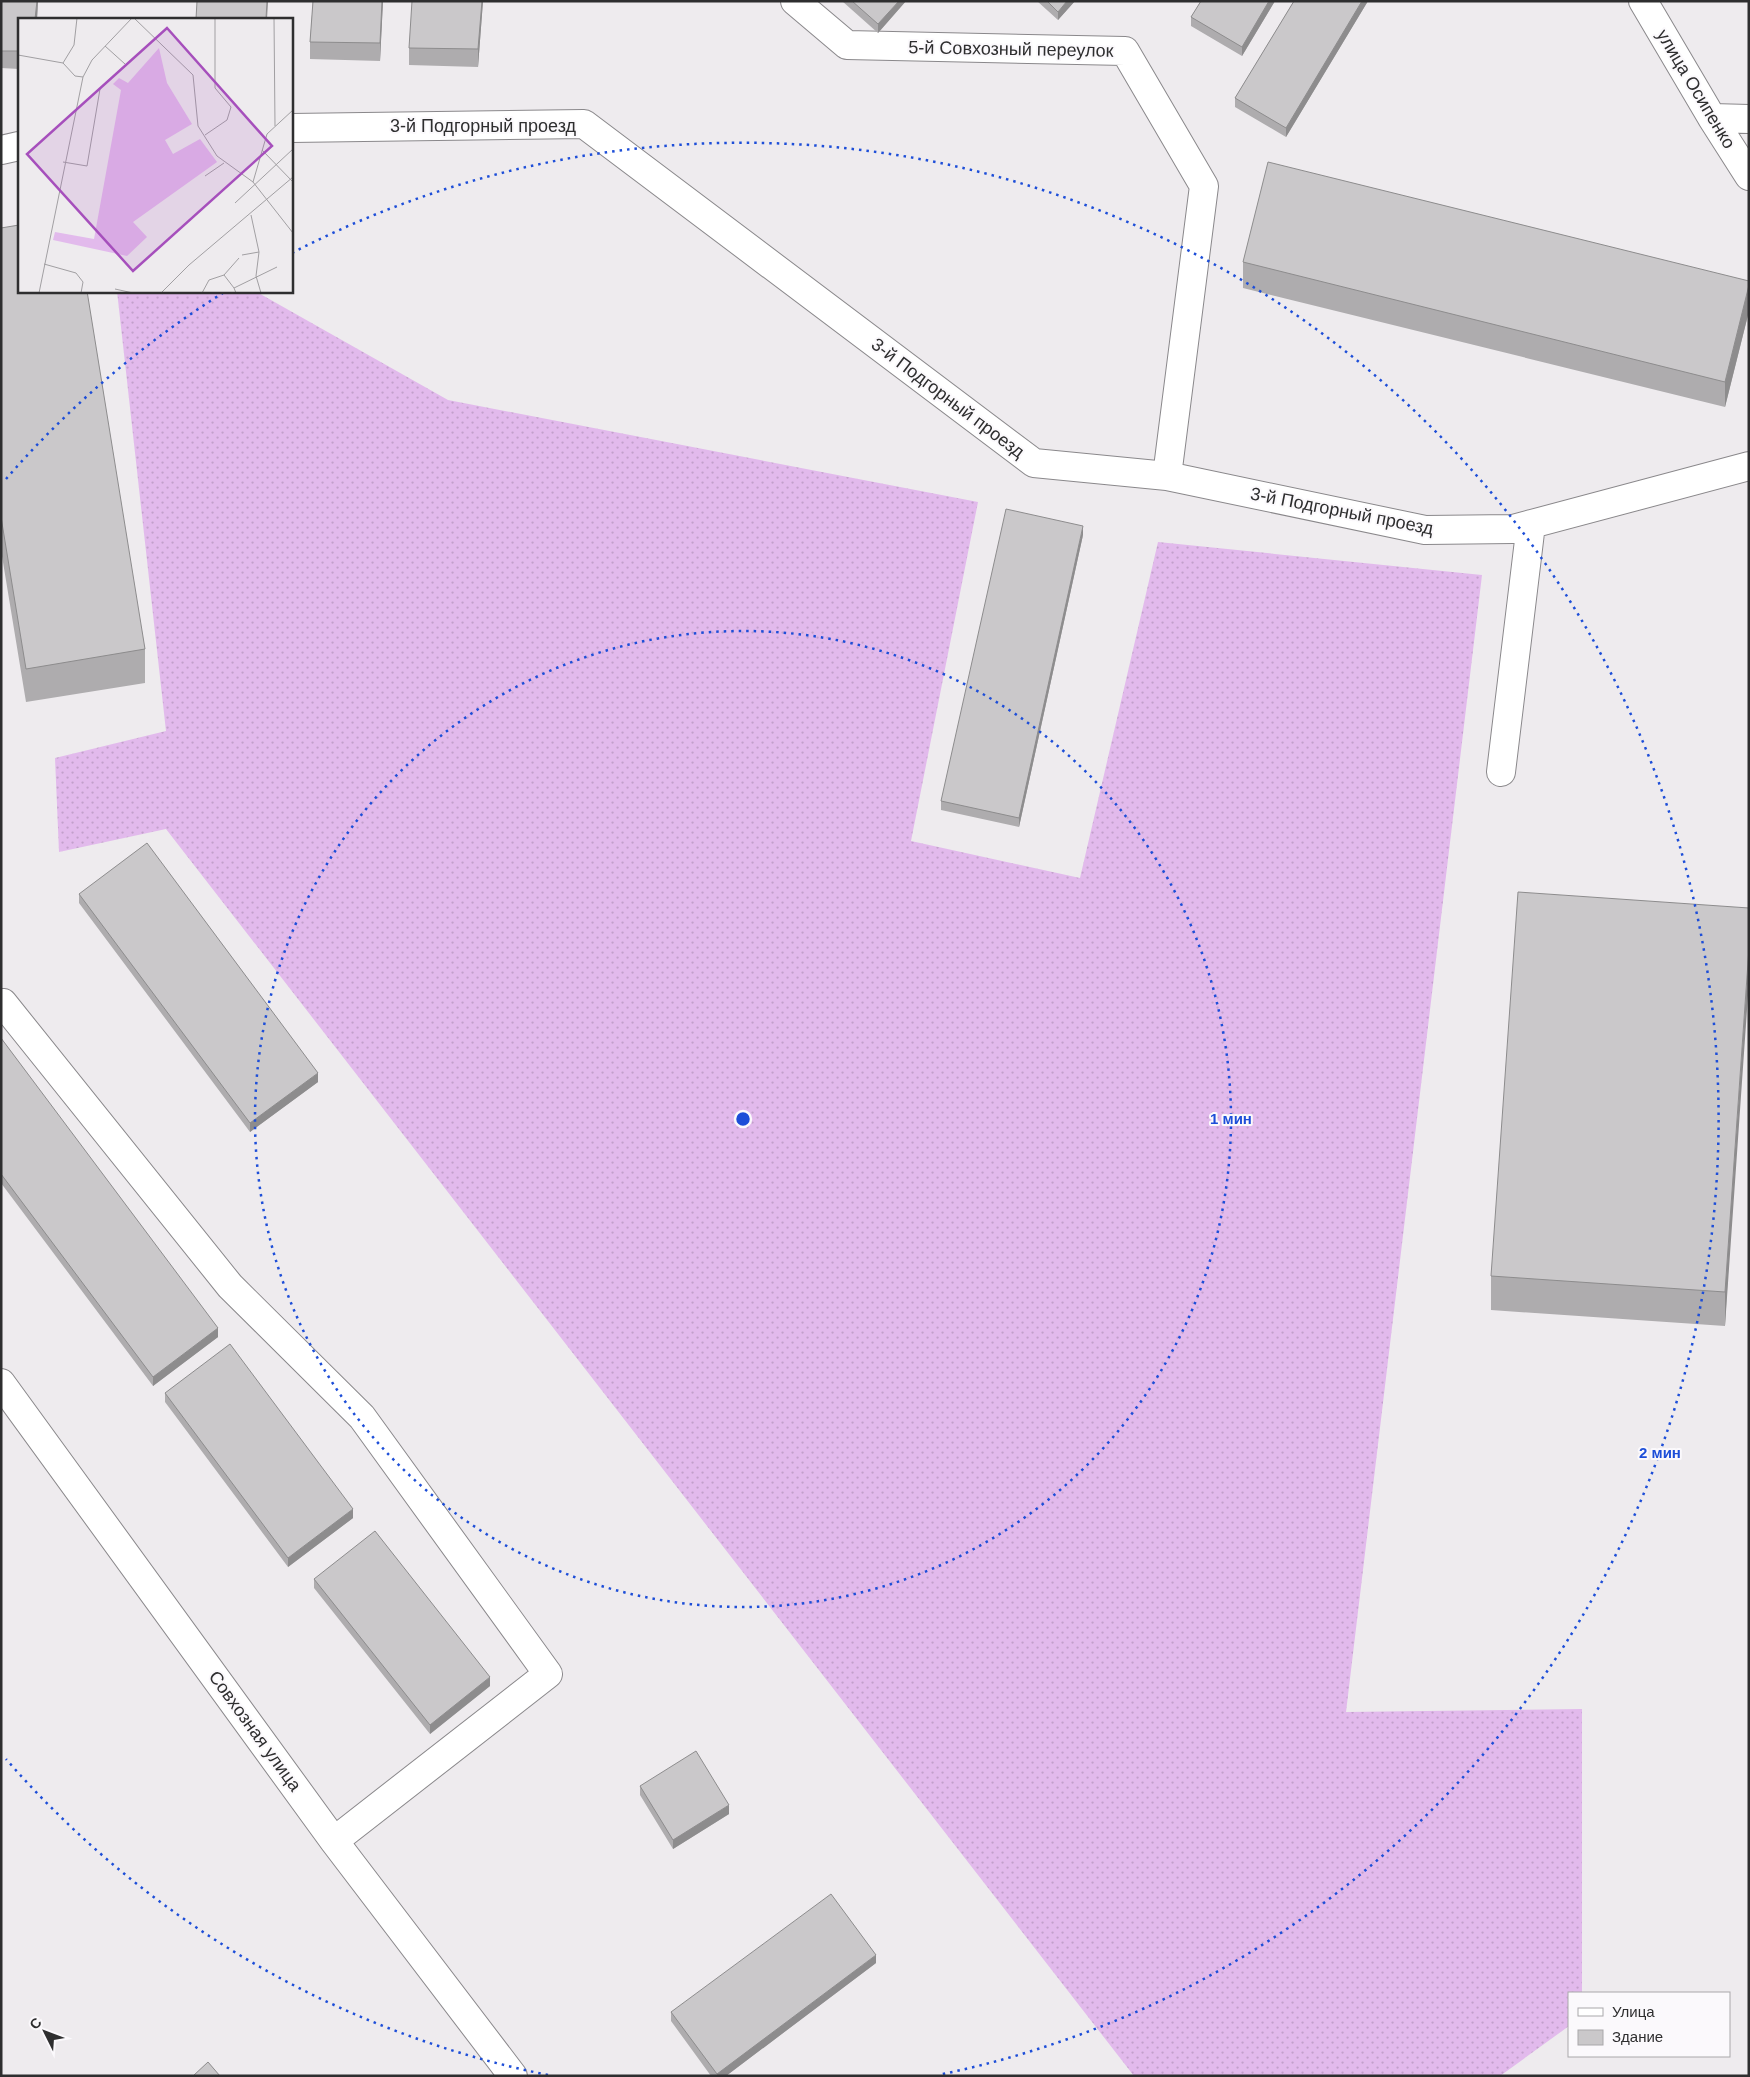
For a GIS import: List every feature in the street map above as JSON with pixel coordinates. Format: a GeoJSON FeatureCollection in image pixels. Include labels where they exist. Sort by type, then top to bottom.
{"type":"FeatureCollection","features":[{"type":"Feature","properties":{"kind":"street","name":"5-й Совхозный переулок"},"geometry":{"type":"LineString","coordinates":[[795,1],[846,46],[1125,51],[1204,186],[1167,476]]}},
{"type":"Feature","properties":{"kind":"street","name":"улица Осипенко"},"geometry":{"type":"LineString","coordinates":[[1643,1],[1712,118],[1749,176]]}},
{"type":"Feature","properties":{"kind":"street"},"geometry":{"type":"LineString","coordinates":[[1712,118],[1749,119]]}},
{"type":"Feature","properties":{"kind":"street","name":"3-й Подгорный проезд"},"geometry":{"type":"LineString","coordinates":[[292,128],[584,124],[1034,462],[1167,476],[1425,530],[1513,529],[1749,466]]}},
{"type":"Feature","properties":{"kind":"street"},"geometry":{"type":"LineString","coordinates":[[1,150],[18,146]]}},
{"type":"Feature","properties":{"kind":"street"},"geometry":{"type":"LineString","coordinates":[[1501,772],[1532,524]]}},
{"type":"Feature","properties":{"kind":"street"},"geometry":{"type":"LineString","coordinates":[[3,1003],[230,1286],[362,1416],[548,1674],[334,1841]]}},
{"type":"Feature","properties":{"kind":"street","name":"Совхозная улица"},"geometry":{"type":"LineString","coordinates":[[1,1383],[334,1841],[513,2076]]}},
{"type":"Feature","properties":{"kind":"shaded area"},"geometry":{"type":"Polygon","coordinates":[[[117,292],[257,292],[448,400],[978,502],[911,841],[1080,878],[1158,542],[1482,575],[1346,1712],[1582,1709],[1582,1992],[1568,1992],[1568,2027],[1500,2076],[1134,2076],[166,829],[59,852],[55,758],[166,731],[117,292]]]}},
{"type":"Feature","properties":{"kind":"building"},"geometry":{"type":"Polygon","coordinates":[[[1,1],[37,1],[35,18],[18,18],[18,51],[1,51],[1,1]]]}},
{"type":"Feature","properties":{"kind":"building"},"geometry":{"type":"Polygon","coordinates":[[[197,1],[267,1],[266,18],[196,18],[197,1]]]}},
{"type":"Feature","properties":{"kind":"building"},"geometry":{"type":"Polygon","coordinates":[[[313,1],[382,1],[380,43],[310,42],[313,1]]]}},
{"type":"Feature","properties":{"kind":"building"},"geometry":{"type":"Polygon","coordinates":[[[412,1],[482,1],[478,49],[409,48],[412,1]]]}},
{"type":"Feature","properties":{"kind":"building"},"geometry":{"type":"Polygon","coordinates":[[[852,1],[899,1],[878,24],[852,1]]]}},
{"type":"Feature","properties":{"kind":"building"},"geometry":{"type":"Polygon","coordinates":[[[1047,1],[1067,1],[1058,12],[1047,1]]]}},
{"type":"Feature","properties":{"kind":"building"},"geometry":{"type":"Polygon","coordinates":[[[1201,1],[1269,1],[1242,47],[1191,17],[1201,1]]]}},
{"type":"Feature","properties":{"kind":"building"},"geometry":{"type":"Polygon","coordinates":[[[1294,1],[1362,1],[1286,128],[1235,98],[1294,1]]]}},
{"type":"Feature","properties":{"kind":"building"},"geometry":{"type":"Polygon","coordinates":[[[1268,162],[1749,281],[1725,382],[1243,262],[1268,162]]]}},
{"type":"Feature","properties":{"kind":"building"},"geometry":{"type":"Polygon","coordinates":[[[18,225],[18,292],[87,292],[145,649],[26,669],[1,517],[1,228],[18,225]]]}},
{"type":"Feature","properties":{"kind":"building"},"geometry":{"type":"Polygon","coordinates":[[[1006,509],[1083,526],[1019,818],[941,801],[1006,509]]]}},
{"type":"Feature","properties":{"kind":"building"},"geometry":{"type":"Polygon","coordinates":[[[147,843],[318,1073],[250,1123],[79,894],[147,843]]]}},
{"type":"Feature","properties":{"kind":"building"},"geometry":{"type":"Polygon","coordinates":[[[1518,892],[1749,908],[1749,948],[1725,1292],[1491,1276],[1518,892]]]}},
{"type":"Feature","properties":{"kind":"building"},"geometry":{"type":"Polygon","coordinates":[[[1,1038],[218,1328],[153,1377],[1,1174],[1,1038]]]}},
{"type":"Feature","properties":{"kind":"building"},"geometry":{"type":"Polygon","coordinates":[[[230,1344],[353,1509],[288,1558],[165,1393],[230,1344]]]}},
{"type":"Feature","properties":{"kind":"building"},"geometry":{"type":"Polygon","coordinates":[[[375,1531],[490,1677],[430,1725],[314,1579],[375,1531]]]}},
{"type":"Feature","properties":{"kind":"building"},"geometry":{"type":"Polygon","coordinates":[[[696,1751],[729,1805],[673,1840],[640,1786],[696,1751]]]}},
{"type":"Feature","properties":{"kind":"building"},"geometry":{"type":"Polygon","coordinates":[[[831,1894],[876,1955],[717,2074],[671,2012],[831,1894]]]}},
{"type":"Feature","properties":{"kind":"building"},"geometry":{"type":"Polygon","coordinates":[[[208,2062],[220,2076],[193,2076],[208,2062]]]}}]}
